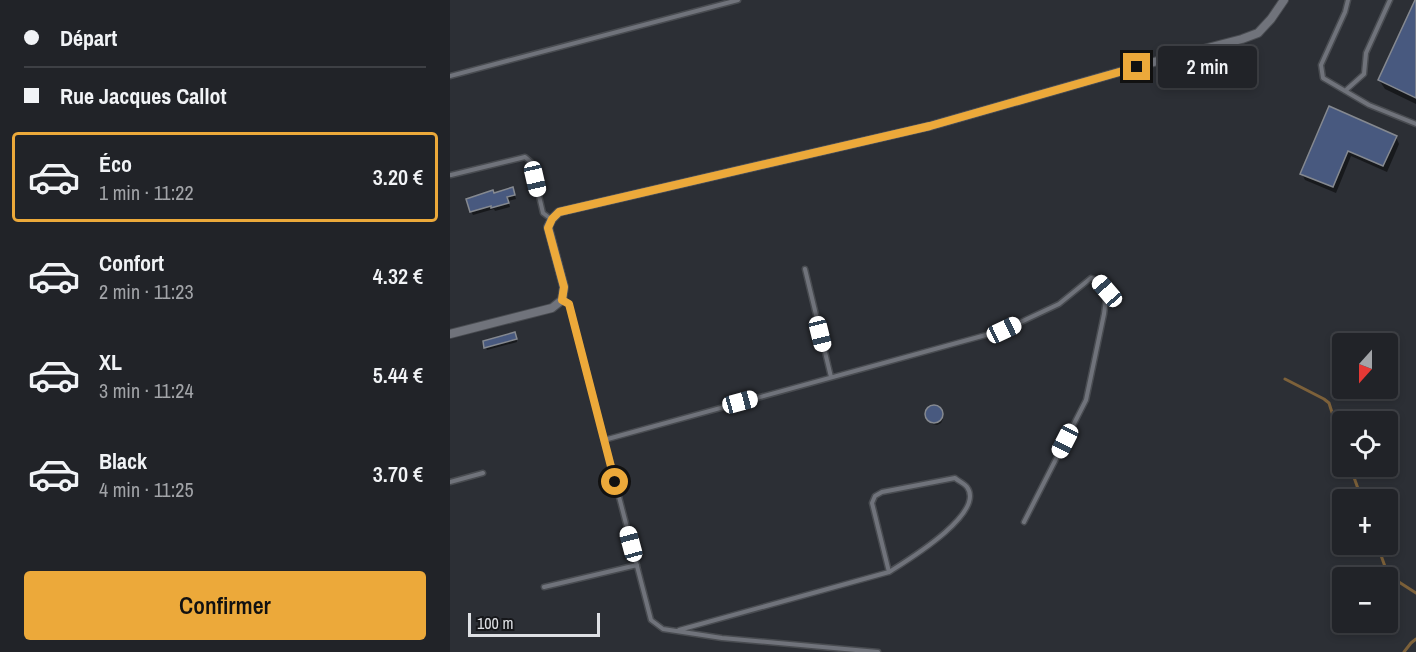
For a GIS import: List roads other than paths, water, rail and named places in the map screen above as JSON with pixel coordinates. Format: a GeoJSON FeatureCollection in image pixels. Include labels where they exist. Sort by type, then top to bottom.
{"type":"FeatureCollection","features":[{"type":"Feature","properties":{"kind":"street"},"geometry":{"type":"LineString","coordinates":[[450,334],[552,308],[562,300],[564,287],[548,228],[552,219],[559,212],[930,126],[1242,39],[1258,33],[1284,0]]}},
{"type":"Feature","properties":{"kind":"lane"},"geometry":{"type":"LineString","coordinates":[[450,76],[738,0]]}},
{"type":"Feature","properties":{"kind":"lane"},"geometry":{"type":"LineString","coordinates":[[1348,0],[1345,12],[1321,65],[1323,78],[1370,105],[1416,124]]}},
{"type":"Feature","properties":{"kind":"lane"},"geometry":{"type":"LineString","coordinates":[[1345,91],[1364,74],[1366,53],[1390,0]]}},
{"type":"Feature","properties":{"kind":"lane"},"geometry":{"type":"LineString","coordinates":[[451,175],[525,157],[531,162],[543,213],[552,219]]}},
{"type":"Feature","properties":{"kind":"lane"},"geometry":{"type":"LineString","coordinates":[[805,269],[831,377]]}},
{"type":"Feature","properties":{"kind":"lane"},"geometry":{"type":"LineString","coordinates":[[604,440],[1004,330],[1059,304],[1091,278],[1098,280],[1107,291],[1086,400],[1024,522]]}},
{"type":"Feature","properties":{"kind":"lane"},"geometry":{"type":"LineString","coordinates":[[562,300],[569,304],[651,620],[663,629],[722,638],[878,652]]}},
{"type":"Feature","properties":{"kind":"lane"},"geometry":{"type":"LineString","coordinates":[[450,482],[483,472]]}},
{"type":"Feature","properties":{"kind":"lane"},"geometry":{"type":"LineString","coordinates":[[675,631],[890,572],[941,536],[965,512],[970,498],[967,487],[955,478],[882,492],[875,496],[872,503],[890,572]]}},
{"type":"Feature","properties":{"kind":"lane"},"geometry":{"type":"LineString","coordinates":[[544,587],[637,565]]}},
{"type":"Feature","properties":{"kind":"waterway"},"geometry":{"type":"LineString","coordinates":[[1285,379],[1324,399],[1329,403],[1332,412]]}},
{"type":"Feature","properties":{"kind":"waterway"},"geometry":{"type":"LineString","coordinates":[[1354,477],[1358,489]]}},
{"type":"Feature","properties":{"kind":"waterway"},"geometry":{"type":"LineString","coordinates":[[1381,555],[1388,575],[1416,593]]}},
{"type":"Feature","properties":{"kind":"waterway"},"geometry":{"type":"LineString","coordinates":[[1404,652],[1416,639]]}}]}
